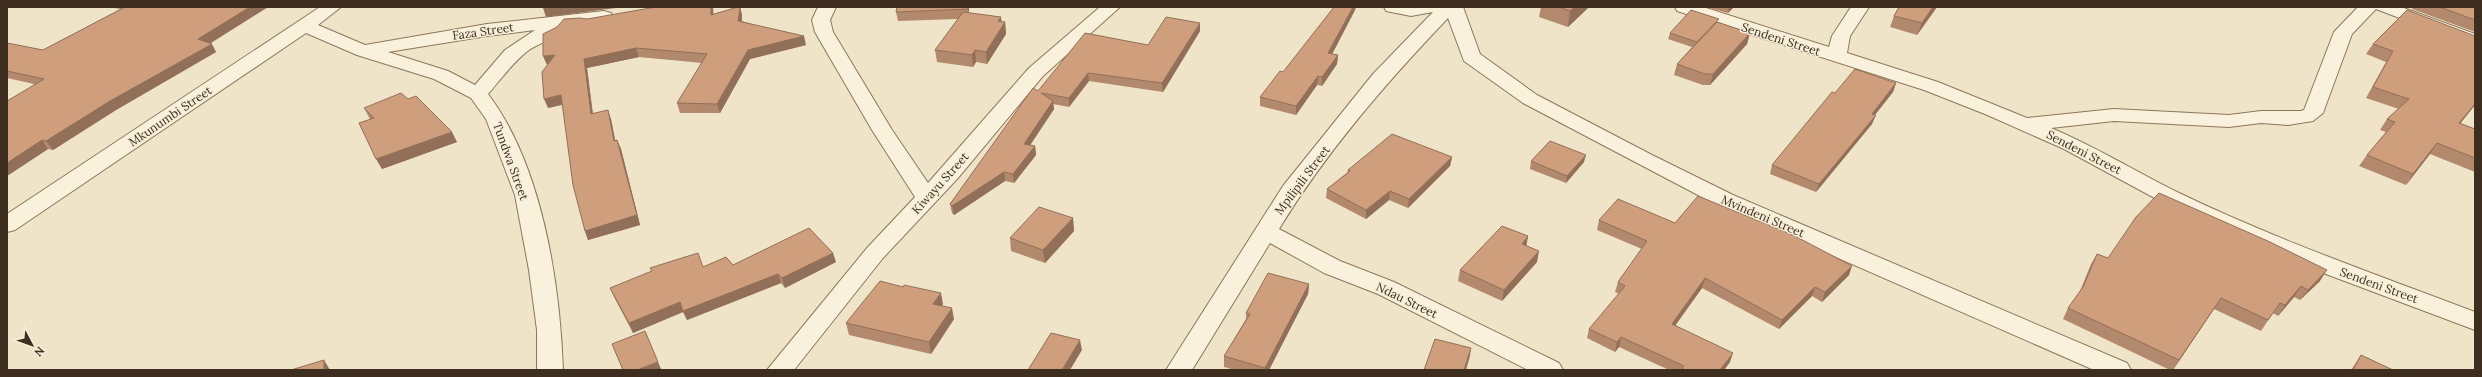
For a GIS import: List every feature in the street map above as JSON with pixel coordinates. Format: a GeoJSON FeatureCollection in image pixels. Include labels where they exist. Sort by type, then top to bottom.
{"type":"FeatureCollection","features":[{"type":"Feature","properties":{"kind":"street","name":"Mkunumbi Street"},"geometry":{"type":"LineString","coordinates":[[7,225],[332,7]]}},
{"type":"Feature","properties":{"kind":"street"},"geometry":{"type":"LineString","coordinates":[[827,7],[821,20],[824,32],[882,130],[927,198]]}},
{"type":"Feature","properties":{"kind":"street"},"geometry":{"type":"LineString","coordinates":[[1071,43],[1073,33],[1086,7]]}},
{"type":"Feature","properties":{"kind":"street","name":"Kiwayu Street"},"geometry":{"type":"LineString","coordinates":[[780,370],[875,253],[927,198],[1036,72],[1111,7]]}},
{"type":"Feature","properties":{"kind":"street"},"geometry":{"type":"LineString","coordinates":[[1393,7],[1410,10],[1433,7]]}},
{"type":"Feature","properties":{"kind":"street","name":"Mpilipili Street"},"geometry":{"type":"LineString","coordinates":[[1179,370],[1291,191],[1380,78],[1449,7]]}},
{"type":"Feature","properties":{"kind":"street","name":"Mvindeni Street"},"geometry":{"type":"LineString","coordinates":[[1454,7],[1471,57],[1530,99],[1644,160],[1725,200],[2118,370]]}},
{"type":"Feature","properties":{"kind":"street","name":"Sendeni Street"},"geometry":{"type":"LineString","coordinates":[[1684,7],[1931,86],[2071,144],[2170,197],[2295,253],[2475,321]]}},
{"type":"Feature","properties":{"kind":"street"},"geometry":{"type":"LineString","coordinates":[[1838,57],[1841,36],[1860,7]]}},
{"type":"Feature","properties":{"kind":"street"},"geometry":{"type":"LineString","coordinates":[[2024,124],[2114,115],[2229,121],[2261,117],[2288,119],[2306,117],[2313,113],[2343,32],[2369,7]]}},
{"type":"Feature","properties":{"kind":"street"},"geometry":{"type":"LineString","coordinates":[[2384,7],[2475,41]]}},
{"type":"Feature","properties":{"kind":"street","name":"Faza Street"},"geometry":{"type":"LineString","coordinates":[[364,51],[487,30],[611,16],[548,32],[527,41],[515,50],[478,94]]}},
{"type":"Feature","properties":{"kind":"street","name":"Tundwa Street"},"geometry":{"type":"LineString","coordinates":[[304,26],[364,51],[441,75],[478,94],[496,118],[526,195],[541,270],[549,330],[550,370]]}},
{"type":"Feature","properties":{"kind":"street","name":"Ndau Street"},"geometry":{"type":"LineString","coordinates":[[1265,231],[1332,267],[1386,288],[1550,370]]}},
{"type":"Feature","properties":{"kind":"building"},"geometry":{"type":"Polygon","coordinates":[[[125,7],[250,7],[198,39],[212,44],[110,101],[46,141],[42,140],[7,163],[7,101],[44,79],[7,71],[7,43],[43,50],[125,7]]]}},
{"type":"Feature","properties":{"kind":"building"},"geometry":{"type":"Polygon","coordinates":[[[656,7],[711,7],[711,15],[740,7],[738,21],[804,36],[748,50],[717,104],[677,103],[707,54],[636,48],[584,59],[591,114],[608,110],[614,141],[617,140],[637,215],[585,231],[573,185],[561,95],[544,99],[542,72],[555,55],[543,56],[543,34],[557,27],[564,19],[587,19],[656,7]]]}},
{"type":"Feature","properties":{"kind":"building"},"geometry":{"type":"Polygon","coordinates":[[[897,7],[968,7],[968,9],[896,12],[897,7]]]}},
{"type":"Feature","properties":{"kind":"building"},"geometry":{"type":"Polygon","coordinates":[[[1334,7],[1353,7],[1328,53],[1338,55],[1322,77],[1318,76],[1296,106],[1260,97],[1280,71],[1283,72],[1334,7]]]}},
{"type":"Feature","properties":{"kind":"building"},"geometry":{"type":"Polygon","coordinates":[[[1559,7],[1575,7],[1570,11],[1559,7]]]}},
{"type":"Feature","properties":{"kind":"building"},"geometry":{"type":"Polygon","coordinates":[[[1899,7],[1933,7],[1922,23],[1894,16],[1899,7]]]}},
{"type":"Feature","properties":{"kind":"building"},"geometry":{"type":"Polygon","coordinates":[[[2440,7],[2475,7],[2475,20],[2440,7]]]}},
{"type":"Feature","properties":{"kind":"building"},"geometry":{"type":"Polygon","coordinates":[[[1691,10],[1719,19],[1697,42],[1670,33],[1691,10]]]}},
{"type":"Feature","properties":{"kind":"building"},"geometry":{"type":"Polygon","coordinates":[[[2407,10],[2475,36],[2475,104],[2459,123],[2475,129],[2475,158],[2437,143],[2413,174],[2367,155],[2395,122],[2387,119],[2409,99],[2373,87],[2393,51],[2373,44],[2407,10]]]}},
{"type":"Feature","properties":{"kind":"building"},"geometry":{"type":"Polygon","coordinates":[[[963,12],[1001,17],[998,21],[1005,22],[986,52],[975,50],[972,55],[935,50],[963,12]]]}},
{"type":"Feature","properties":{"kind":"building"},"geometry":{"type":"Polygon","coordinates":[[[1166,17],[1200,23],[1162,83],[1088,73],[1069,98],[1041,93],[1053,101],[1024,144],[1035,146],[1013,174],[1004,172],[952,206],[950,204],[1033,88],[1038,91],[1085,33],[1148,45],[1166,17]]]}},
{"type":"Feature","properties":{"kind":"building"},"geometry":{"type":"Polygon","coordinates":[[[1717,22],[1750,33],[1713,74],[1705,74],[1677,64],[1717,22]]]}},
{"type":"Feature","properties":{"kind":"building"},"geometry":{"type":"Polygon","coordinates":[[[1855,69],[1896,83],[1872,114],[1876,115],[1819,184],[1772,165],[1832,92],[1835,93],[1855,69]]]}},
{"type":"Feature","properties":{"kind":"building"},"geometry":{"type":"Polygon","coordinates":[[[401,93],[408,99],[416,96],[452,132],[376,159],[359,123],[374,118],[364,108],[401,93]]]}},
{"type":"Feature","properties":{"kind":"building"},"geometry":{"type":"Polygon","coordinates":[[[1392,134],[1452,157],[1409,199],[1390,191],[1366,210],[1327,189],[1350,171],[1348,170],[1392,134]]]}},
{"type":"Feature","properties":{"kind":"building"},"geometry":{"type":"Polygon","coordinates":[[[1550,141],[1586,155],[1567,176],[1531,161],[1550,141]]]}},
{"type":"Feature","properties":{"kind":"building"},"geometry":{"type":"Polygon","coordinates":[[[2159,193],[2270,242],[2327,270],[2308,290],[2301,286],[2285,305],[2280,303],[2268,320],[2221,298],[2179,360],[2068,308],[2083,287],[2097,254],[2108,258],[2136,217],[2159,193]]]}},
{"type":"Feature","properties":{"kind":"building"},"geometry":{"type":"Polygon","coordinates":[[[1698,196],[1793,235],[1852,266],[1825,292],[1815,287],[1782,320],[1705,278],[1672,324],[1733,353],[1720,370],[1685,370],[1682,368],[1684,366],[1621,337],[1617,342],[1589,329],[1625,286],[1618,282],[1647,241],[1599,220],[1618,199],[1675,223],[1698,196]]]}},
{"type":"Feature","properties":{"kind":"building"},"geometry":{"type":"Polygon","coordinates":[[[1039,207],[1073,218],[1043,250],[1010,238],[1039,207]]]}},
{"type":"Feature","properties":{"kind":"building"},"geometry":{"type":"Polygon","coordinates":[[[1502,226],[1528,236],[1522,244],[1539,251],[1504,290],[1460,270],[1502,226]]]}},
{"type":"Feature","properties":{"kind":"building"},"geometry":{"type":"Polygon","coordinates":[[[809,228],[833,253],[782,278],[778,274],[683,311],[680,302],[629,323],[610,288],[652,271],[650,268],[698,253],[703,267],[726,257],[733,265],[809,228]]]}},
{"type":"Feature","properties":{"kind":"building"},"geometry":{"type":"Polygon","coordinates":[[[1268,273],[1309,284],[1265,368],[1224,356],[1250,314],[1246,313],[1268,273]]]}},
{"type":"Feature","properties":{"kind":"building"},"geometry":{"type":"Polygon","coordinates":[[[880,281],[903,287],[904,285],[941,293],[933,304],[952,308],[929,342],[846,323],[880,281]]]}},
{"type":"Feature","properties":{"kind":"building"},"geometry":{"type":"Polygon","coordinates":[[[645,331],[658,362],[637,370],[623,370],[612,344],[645,331]]]}},
{"type":"Feature","properties":{"kind":"building"},"geometry":{"type":"Polygon","coordinates":[[[1051,333],[1080,340],[1062,370],[1028,370],[1051,333]]]}},
{"type":"Feature","properties":{"kind":"building"},"geometry":{"type":"Polygon","coordinates":[[[1435,339],[1471,348],[1464,370],[1424,370],[1435,339]]]}},
{"type":"Feature","properties":{"kind":"building"},"geometry":{"type":"Polygon","coordinates":[[[2361,355],[2393,370],[2353,370],[2361,355]]]}},
{"type":"Feature","properties":{"kind":"building"},"geometry":{"type":"Polygon","coordinates":[[[324,360],[324,370],[291,370],[324,360]]]}}]}
